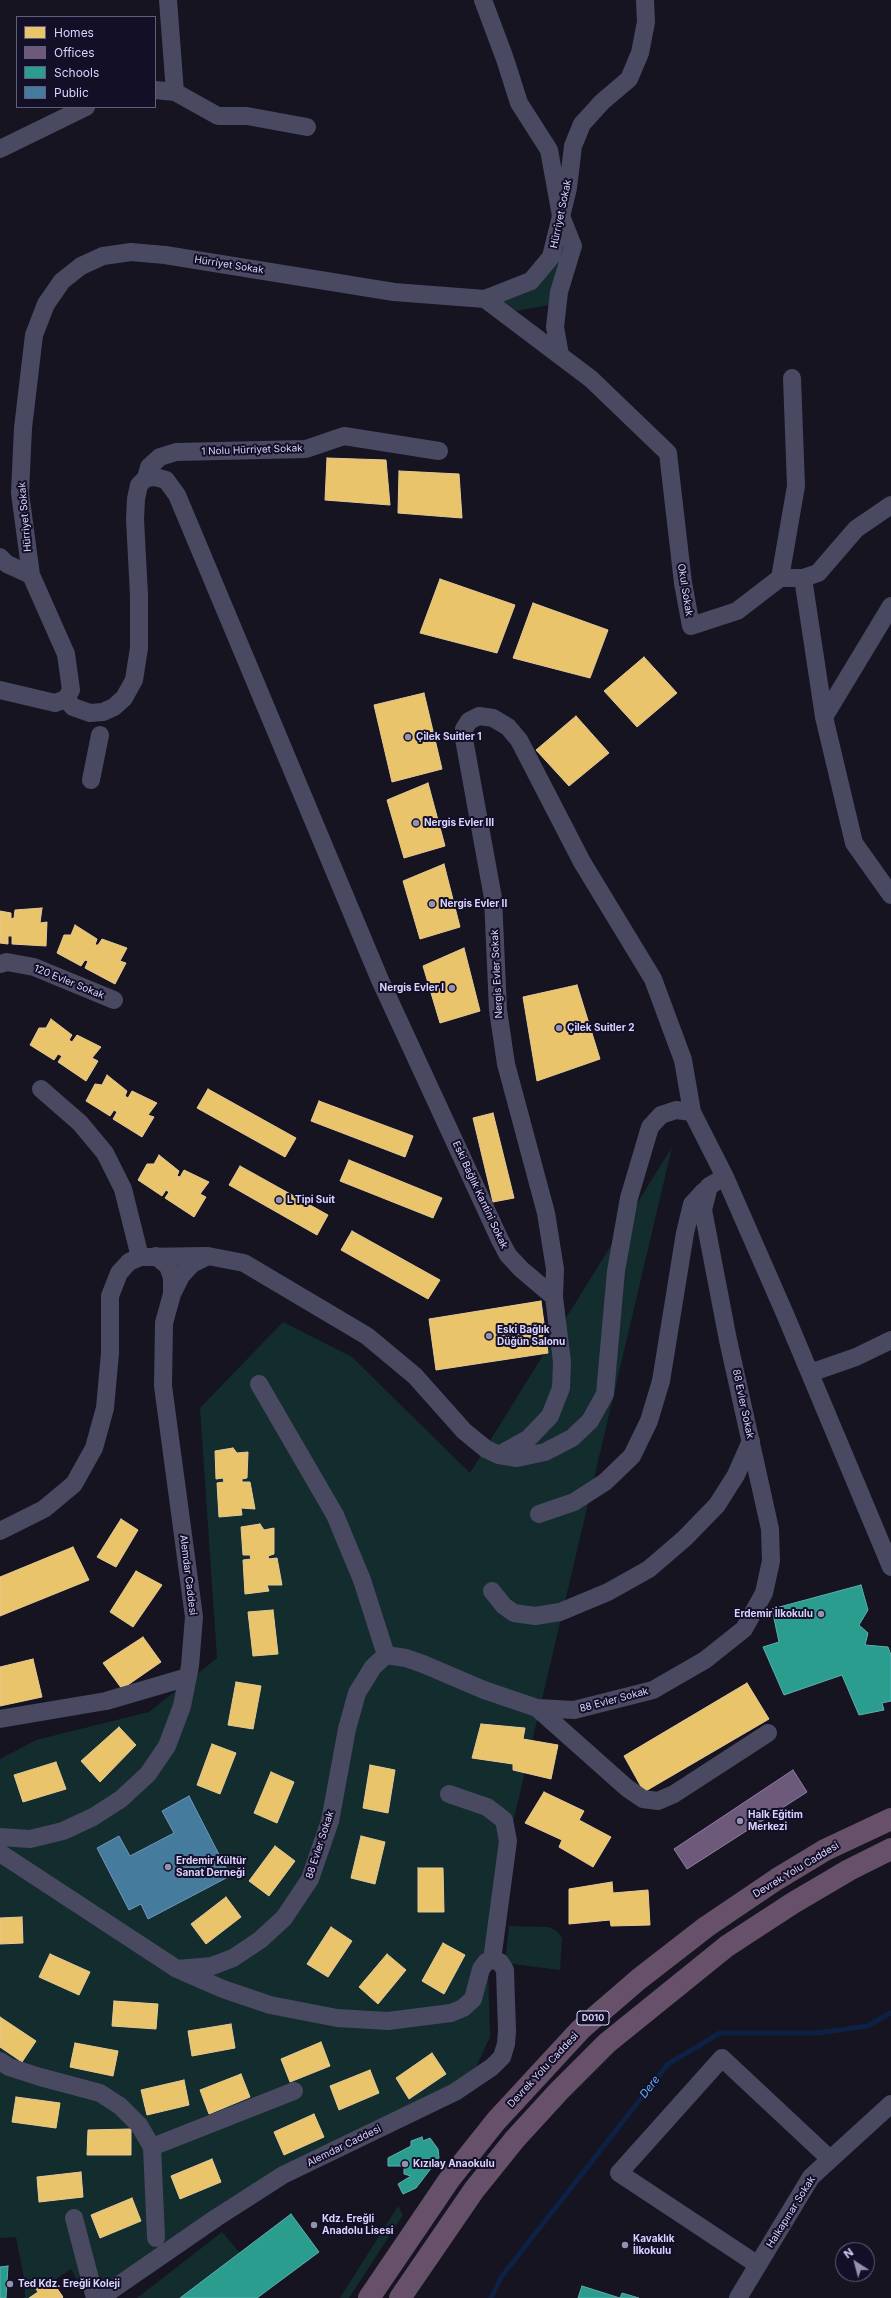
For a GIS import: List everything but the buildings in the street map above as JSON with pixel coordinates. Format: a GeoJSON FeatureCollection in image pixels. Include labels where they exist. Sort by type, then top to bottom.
{"type":"FeatureCollection","features":[{"type":"Feature","properties":{"kind":"highway","name":"Devrek Yolu Caddesi"},"geometry":{"type":"LineString","coordinates":[[368,2298],[449,2180],[496,2121],[581,2029],[614,2000],[706,1927],[777,1879],[825,1850],[891,1819]]}},
{"type":"Feature","properties":{"kind":"highway","name":"D010"},"geometry":{"type":"LineString","coordinates":[[400,2298],[474,2190],[515,2140],[559,2091],[608,2043],[727,1946],[793,1903],[850,1870],[891,1849]]}},
{"type":"Feature","properties":{"kind":"street"},"geometry":{"type":"LineString","coordinates":[[168,0],[175,92]]}},
{"type":"Feature","properties":{"kind":"street"},"geometry":{"type":"LineString","coordinates":[[483,0],[506,59],[519,103],[549,150],[561,216],[573,246],[559,292],[555,327],[560,355]]}},
{"type":"Feature","properties":{"kind":"street","name":"Hürriyet Sokak"},"geometry":{"type":"LineString","coordinates":[[60,701],[71,690],[66,654],[31,575],[20,493],[23,428],[34,335],[46,304],[62,281],[80,266],[103,256],[131,252],[165,255],[394,292],[485,299],[531,282],[551,257],[568,188],[573,146],[582,124],[602,102],[629,79],[640,53],[646,22],[645,0]]}},
{"type":"Feature","properties":{"kind":"street"},"geometry":{"type":"LineString","coordinates":[[156,90],[175,92],[218,116],[247,116],[307,127]]}},
{"type":"Feature","properties":{"kind":"street"},"geometry":{"type":"LineString","coordinates":[[0,149],[84,108]]}},
{"type":"Feature","properties":{"kind":"street","name":"Okul Sokak"},"geometry":{"type":"LineString","coordinates":[[485,299],[591,379],[668,453],[683,583],[691,626],[737,611],[780,578]]}},
{"type":"Feature","properties":{"kind":"street"},"geometry":{"type":"LineString","coordinates":[[792,378],[796,486],[780,578],[803,578],[818,574],[856,529],[891,505]]}},
{"type":"Feature","properties":{"kind":"street","name":"1 Nolu Hürriyet Sokak"},"geometry":{"type":"LineString","coordinates":[[60,701],[90,714],[102,712],[114,707],[124,698],[134,680],[138,648],[139,595],[135,519],[139,485],[146,478],[150,467],[160,457],[176,452],[306,449],[344,436],[439,451]]}},
{"type":"Feature","properties":{"kind":"street","name":"Eski Bağlık Kantini Sokak"},"geometry":{"type":"LineString","coordinates":[[146,478],[155,477],[166,480],[177,495],[369,954],[508,1255],[521,1269],[554,1297]]}},
{"type":"Feature","properties":{"kind":"street"},"geometry":{"type":"LineString","coordinates":[[0,557],[7,564],[31,575]]}},
{"type":"Feature","properties":{"kind":"street"},"geometry":{"type":"LineString","coordinates":[[803,578],[824,718],[854,843],[890,892]]}},
{"type":"Feature","properties":{"kind":"street"},"geometry":{"type":"LineString","coordinates":[[824,718],[891,606]]}},
{"type":"Feature","properties":{"kind":"street"},"geometry":{"type":"LineString","coordinates":[[0,690],[60,701]]}},
{"type":"Feature","properties":{"kind":"street","name":"Nergis Evler Sokak"},"geometry":{"type":"LineString","coordinates":[[554,1297],[555,1269],[546,1213],[506,1064],[498,1010],[493,898],[464,739],[464,729],[469,721],[479,716],[493,718],[508,727],[519,740],[582,862],[653,979],[683,1060],[692,1112]]}},
{"type":"Feature","properties":{"kind":"street"},"geometry":{"type":"LineString","coordinates":[[91,780],[100,735]]}},
{"type":"Feature","properties":{"kind":"street","name":"120 Evler Sokak"},"geometry":{"type":"LineString","coordinates":[[0,964],[6,962],[34,967],[114,1000]]}},
{"type":"Feature","properties":{"kind":"street"},"geometry":{"type":"LineString","coordinates":[[41,1089],[80,1123],[105,1153],[123,1189],[148,1256]]}},
{"type":"Feature","properties":{"kind":"street"},"geometry":{"type":"LineString","coordinates":[[0,1531],[44,1509],[74,1484],[94,1448],[105,1408],[110,1353],[110,1296],[119,1273],[129,1262],[148,1256],[208,1256],[244,1263],[367,1336],[415,1376],[464,1431],[486,1450],[499,1455],[517,1458],[545,1452],[572,1438],[590,1421],[605,1394],[616,1271],[629,1198],[650,1127],[661,1116],[676,1110],[692,1112],[725,1177],[810,1373],[891,1567]]}},
{"type":"Feature","properties":{"kind":"street"},"geometry":{"type":"LineString","coordinates":[[539,1514],[574,1502],[605,1482],[632,1456],[649,1421],[661,1381],[685,1233],[692,1204],[709,1186],[725,1177]]}},
{"type":"Feature","properties":{"kind":"street","name":"88 Evler Sokak"},"geometry":{"type":"LineString","coordinates":[[177,1969],[212,1966],[233,1958],[260,1940],[284,1918],[310,1879],[330,1821],[347,1729],[357,1693],[372,1667],[386,1655],[406,1658],[423,1664],[484,1690],[536,1708],[574,1710],[653,1690],[704,1660],[744,1629],[764,1593],[771,1561],[770,1529],[703,1210],[709,1186]]}},
{"type":"Feature","properties":{"kind":"street","name":"Alemdar Caddesi"},"geometry":{"type":"LineString","coordinates":[[0,1837],[30,1839],[63,1831],[93,1817],[121,1800],[148,1774],[167,1746],[182,1706],[188,1677],[194,1617],[163,1386],[164,1323],[172,1294],[172,1278],[168,1266],[148,1256]]}},
{"type":"Feature","properties":{"kind":"street"},"geometry":{"type":"LineString","coordinates":[[172,1294],[181,1276],[192,1264],[208,1256]]}},
{"type":"Feature","properties":{"kind":"street"},"geometry":{"type":"LineString","coordinates":[[499,1455],[528,1439],[550,1416],[561,1388],[562,1362],[554,1297]]}},
{"type":"Feature","properties":{"kind":"street"},"geometry":{"type":"LineString","coordinates":[[810,1373],[856,1357],[891,1340]]}},
{"type":"Feature","properties":{"kind":"street"},"geometry":{"type":"LineString","coordinates":[[259,1384],[335,1516],[362,1580],[386,1655]]}},
{"type":"Feature","properties":{"kind":"street"},"geometry":{"type":"LineString","coordinates":[[492,1591],[504,1606],[514,1613],[535,1616],[560,1612],[608,1592],[649,1569],[685,1538],[717,1505],[736,1475],[751,1441]]}},
{"type":"Feature","properties":{"kind":"street"},"geometry":{"type":"LineString","coordinates":[[0,1719],[106,1701],[188,1677]]}},
{"type":"Feature","properties":{"kind":"street"},"geometry":{"type":"LineString","coordinates":[[536,1708],[627,1788],[643,1799],[658,1801],[674,1794],[768,1733]]}},
{"type":"Feature","properties":{"kind":"street"},"geometry":{"type":"LineString","coordinates":[[0,1853],[177,1969],[223,1990],[270,2005],[338,2018],[388,2020],[451,2013],[463,2008],[473,1999],[481,1969],[486,1962],[492,1960],[508,1841],[504,1820],[487,1806],[449,1794]]}},
{"type":"Feature","properties":{"kind":"street","name":"Alemdar Caddesi"},"geometry":{"type":"LineString","coordinates":[[100,2298],[216,2218],[283,2175],[455,2092],[492,2067],[502,2057],[506,2044],[507,2031],[505,1970],[500,1962],[492,1960]]}},
{"type":"Feature","properties":{"kind":"street"},"geometry":{"type":"LineString","coordinates":[[758,2265],[619,2173],[722,2058],[830,2159]]}},
{"type":"Feature","properties":{"kind":"street"},"geometry":{"type":"LineString","coordinates":[[0,2062],[40,2077],[100,2093],[125,2110],[139,2125],[152,2147],[156,2238]]}},
{"type":"Feature","properties":{"kind":"street"},"geometry":{"type":"LineString","coordinates":[[152,2147],[294,2091]]}},
{"type":"Feature","properties":{"kind":"street","name":"Halkapınar Sokak"},"geometry":{"type":"LineString","coordinates":[[738,2298],[811,2177],[891,2104]]}},
{"type":"Feature","properties":{"kind":"street"},"geometry":{"type":"LineString","coordinates":[[74,2218],[94,2298]]}},
{"type":"Feature","properties":{"kind":"green space"},"geometry":{"type":"Polygon","coordinates":[[[562,239],[567,243],[549,305],[516,311],[502,302],[527,292],[562,239]]]}},
{"type":"Feature","properties":{"kind":"green space"},"geometry":{"type":"Polygon","coordinates":[[[672,1147],[487,1933],[490,2037],[469,2082],[283,2175],[100,2298],[88,2288],[82,2290],[71,2269],[47,2285],[44,2283],[36,2289],[38,2292],[29,2298],[25,2298],[25,2284],[16,2237],[0,2238],[0,1759],[36,1740],[149,1712],[217,1658],[200,1408],[283,1322],[352,1357],[470,1473],[672,1147]]]}},
{"type":"Feature","properties":{"kind":"green space"},"geometry":{"type":"Polygon","coordinates":[[[509,1926],[548,1927],[557,1931],[562,1938],[560,1970],[505,1963],[509,1926]]]}},
{"type":"Feature","properties":{"kind":"green space"},"geometry":{"type":"Polygon","coordinates":[[[398,2206],[403,2215],[349,2298],[340,2298],[398,2206]]]}},
{"type":"Feature","properties":{"kind":"green space"},"geometry":{"type":"Polygon","coordinates":[[[222,2232],[240,2253],[180,2298],[137,2298],[222,2232]]]}},
{"type":"Feature","properties":{"kind":"waterway","name":"Dere"},"geometry":{"type":"LineString","coordinates":[[491,2298],[502,2276],[668,2064],[720,2033],[818,2033],[867,2026],[891,2013]]}},
{"type":"Feature","properties":{"kind":"place","name":"Çilek Suitler 1"},"geometry":{"type":"Point","coordinates":[408,737]}},
{"type":"Feature","properties":{"kind":"place","name":"Nergis Evler III"},"geometry":{"type":"Point","coordinates":[416,823]}},
{"type":"Feature","properties":{"kind":"place","name":"Nergis Evler II"},"geometry":{"type":"Point","coordinates":[432,904]}},
{"type":"Feature","properties":{"kind":"place","name":"Nergis Evler I"},"geometry":{"type":"Point","coordinates":[452,988]}},
{"type":"Feature","properties":{"kind":"place","name":"Çilek Suitler 2"},"geometry":{"type":"Point","coordinates":[559,1028]}},
{"type":"Feature","properties":{"kind":"place","name":"L Tipi Suit"},"geometry":{"type":"Point","coordinates":[279,1200]}},
{"type":"Feature","properties":{"kind":"place","name":"Eski Bağlık Düğün Salonu"},"geometry":{"type":"Point","coordinates":[489,1336]}},
{"type":"Feature","properties":{"kind":"place","name":"Erdemir İlkokulu"},"geometry":{"type":"Point","coordinates":[821,1614]}},
{"type":"Feature","properties":{"kind":"place","name":"Halk Eğitim Merkezi"},"geometry":{"type":"Point","coordinates":[740,1821]}},
{"type":"Feature","properties":{"kind":"place","name":"Erdemir Kültür Sanat Derneği"},"geometry":{"type":"Point","coordinates":[168,1867]}},
{"type":"Feature","properties":{"kind":"place","name":"Kızılay Anaokulu"},"geometry":{"type":"Point","coordinates":[405,2164]}},
{"type":"Feature","properties":{"kind":"place","name":"Kdz. Ereğli Anadolu Lisesi"},"geometry":{"type":"Point","coordinates":[314,2225]}},
{"type":"Feature","properties":{"kind":"place","name":"Kavaklık İlkokulu"},"geometry":{"type":"Point","coordinates":[625,2245]}},
{"type":"Feature","properties":{"kind":"place","name":"Ted Kdz. Ereğli Koleji"},"geometry":{"type":"Point","coordinates":[10,2284]}}]}
